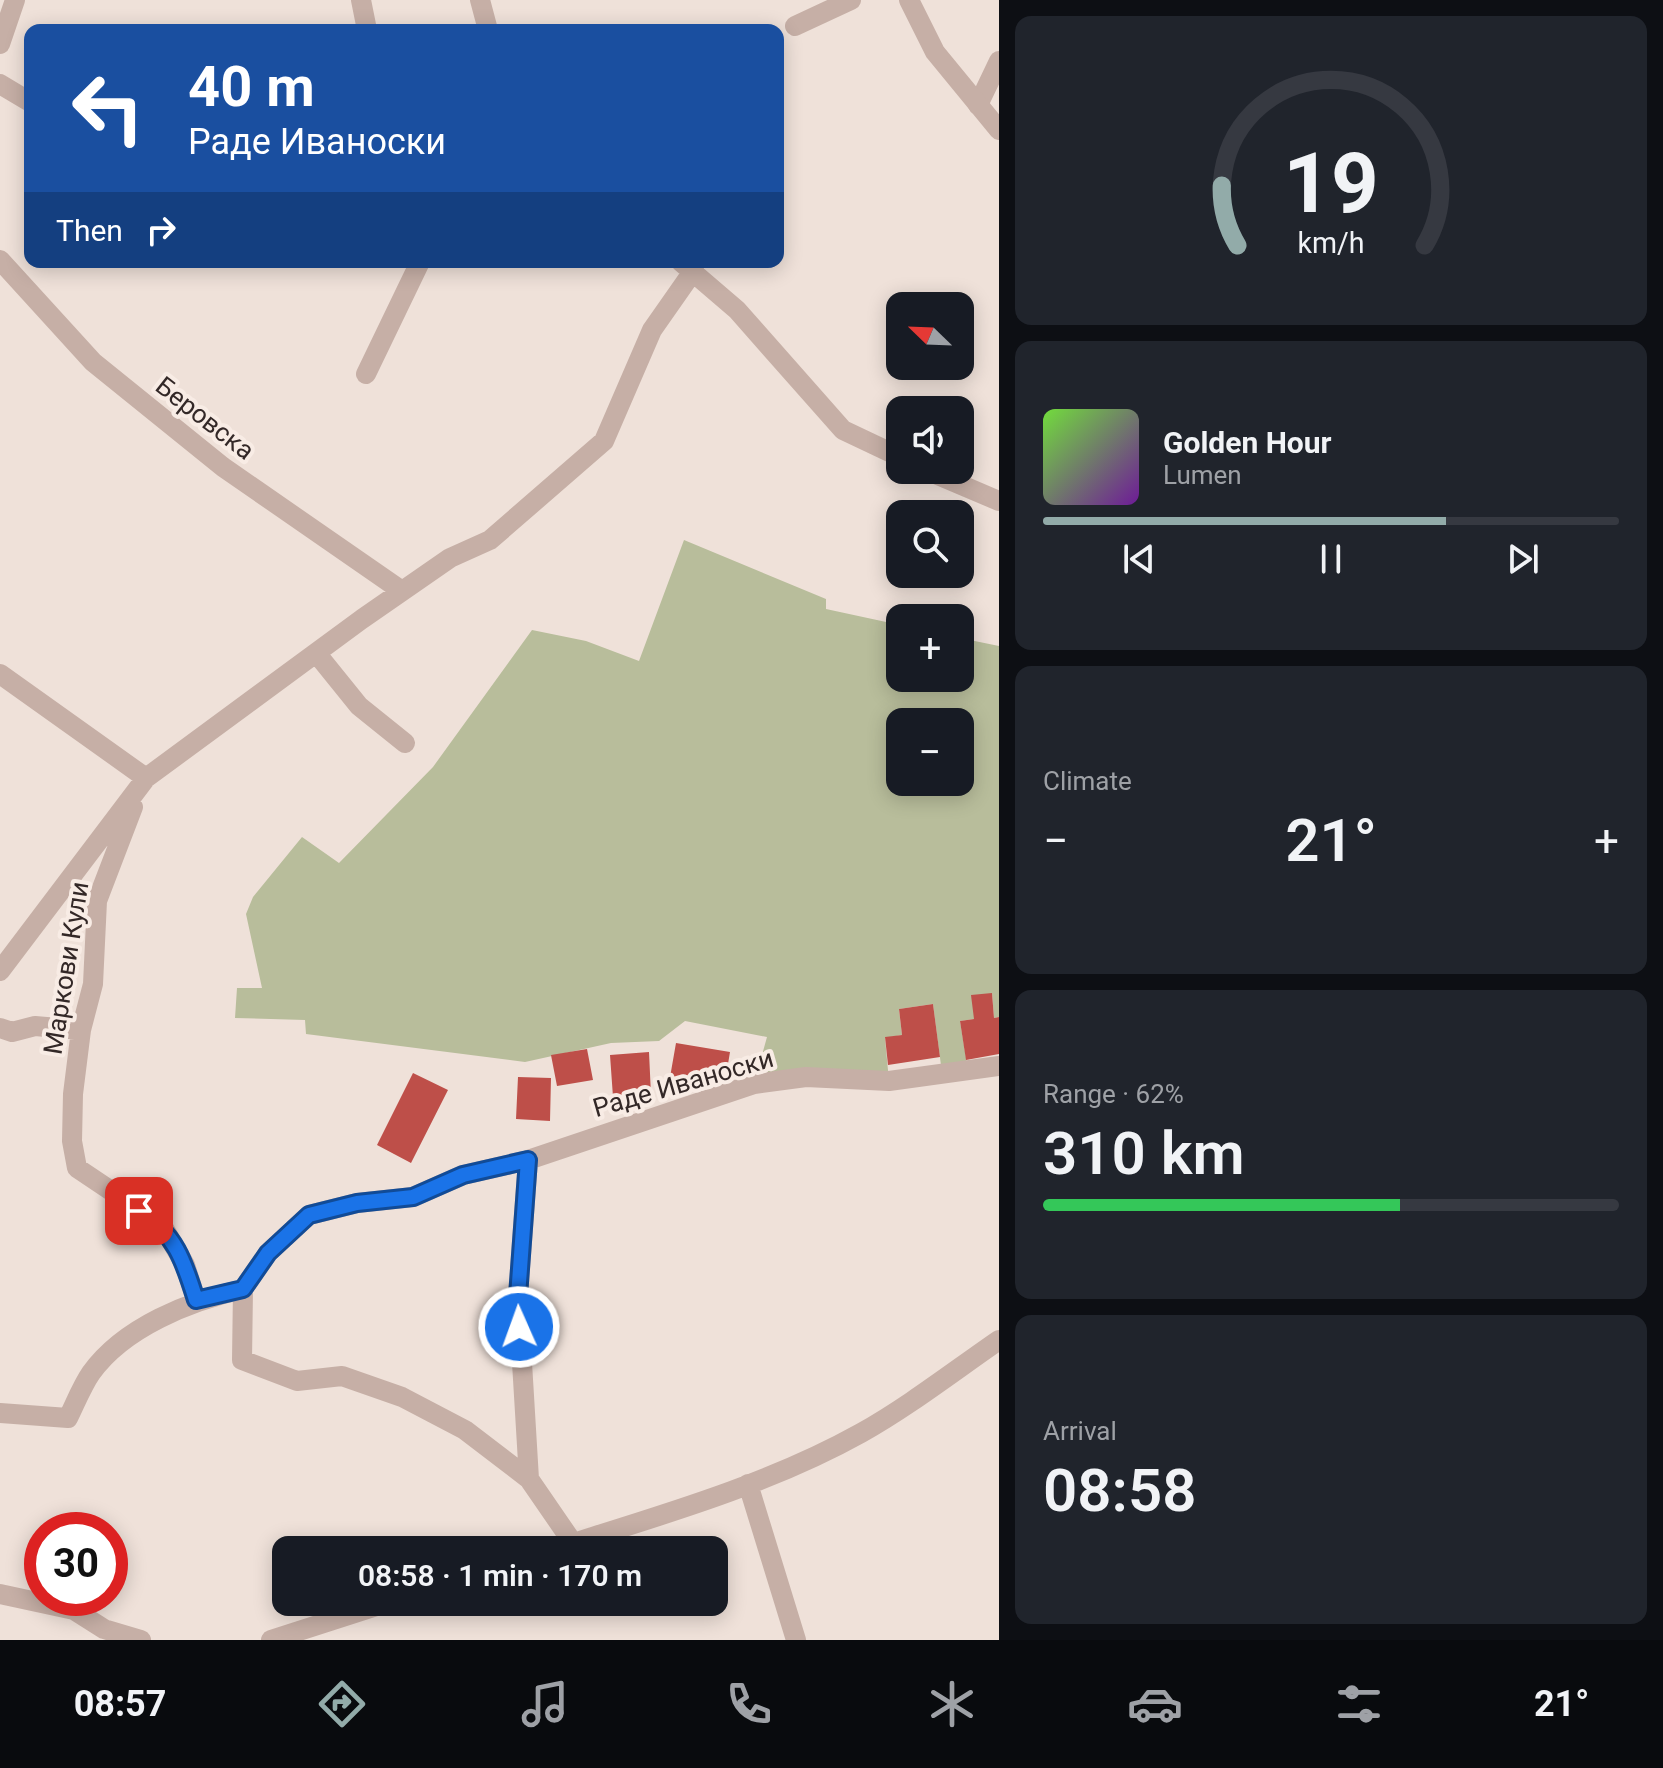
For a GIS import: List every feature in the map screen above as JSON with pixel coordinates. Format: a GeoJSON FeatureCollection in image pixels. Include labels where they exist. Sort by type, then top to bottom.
{"type":"FeatureCollection","features":[{"type":"Feature","properties":{"kind":"street"},"geometry":{"type":"LineString","coordinates":[[0,44],[15,0]]}},
{"type":"Feature","properties":{"kind":"street"},"geometry":{"type":"LineString","coordinates":[[361,0],[366,24]]}},
{"type":"Feature","properties":{"kind":"street"},"geometry":{"type":"LineString","coordinates":[[480,0],[486,24]]}},
{"type":"Feature","properties":{"kind":"street"},"geometry":{"type":"LineString","coordinates":[[795,26],[851,0]]}},
{"type":"Feature","properties":{"kind":"street"},"geometry":{"type":"LineString","coordinates":[[909,0],[935,52],[999,130]]}},
{"type":"Feature","properties":{"kind":"street"},"geometry":{"type":"LineString","coordinates":[[978,105],[999,61]]}},
{"type":"Feature","properties":{"kind":"street"},"geometry":{"type":"LineString","coordinates":[[0,84],[24,98]]}},
{"type":"Feature","properties":{"kind":"street","name":"Беровска"},"geometry":{"type":"LineString","coordinates":[[0,260],[93,362],[223,467],[402,591]]}},
{"type":"Feature","properties":{"kind":"street"},"geometry":{"type":"LineString","coordinates":[[366,374],[417,268]]}},
{"type":"Feature","properties":{"kind":"street"},"geometry":{"type":"LineString","coordinates":[[0,971],[146,778],[402,591],[450,558],[490,540],[604,441],[652,330],[687,268]]}},
{"type":"Feature","properties":{"kind":"street"},"geometry":{"type":"LineString","coordinates":[[690,268],[781,357],[843,430],[886,450]]}},
{"type":"Feature","properties":{"kind":"street"},"geometry":{"type":"LineString","coordinates":[[959,484],[999,501]]}},
{"type":"Feature","properties":{"kind":"street"},"geometry":{"type":"LineString","coordinates":[[317,654],[359,706],[405,743]]}},
{"type":"Feature","properties":{"kind":"street"},"geometry":{"type":"LineString","coordinates":[[0,674],[146,778]]}},
{"type":"Feature","properties":{"kind":"street","name":"Маркови Кули"},"geometry":{"type":"LineString","coordinates":[[146,778],[97,901],[93,984],[81,1030],[73,1094],[72,1141],[77,1168],[162,1225],[185,1265],[196,1300]]}},
{"type":"Feature","properties":{"kind":"street"},"geometry":{"type":"LineString","coordinates":[[0,1028],[12,1032],[35,1026],[81,1030]]}},
{"type":"Feature","properties":{"kind":"street","name":"Раде Иваноски"},"geometry":{"type":"LineString","coordinates":[[243,1289],[268,1253],[309,1215],[357,1203],[413,1197],[463,1175],[528,1160],[754,1084],[806,1077],[889,1081],[999,1066]]}},
{"type":"Feature","properties":{"kind":"street"},"geometry":{"type":"LineString","coordinates":[[528,1160],[518,1296],[529,1479]]}},
{"type":"Feature","properties":{"kind":"street"},"geometry":{"type":"LineString","coordinates":[[0,1413],[68,1418],[91,1373],[121,1343],[196,1300],[243,1289],[242,1360],[297,1381],[342,1376],[402,1397],[465,1430],[529,1479],[568,1536]]}},
{"type":"Feature","properties":{"kind":"street"},"geometry":{"type":"LineString","coordinates":[[594,1536],[748,1484],[862,1432],[999,1340]]}},
{"type":"Feature","properties":{"kind":"street"},"geometry":{"type":"LineString","coordinates":[[748,1484],[796,1640]]}},
{"type":"Feature","properties":{"kind":"street"},"geometry":{"type":"LineString","coordinates":[[0,1594],[74,1610],[104,1629],[141,1640]]}},
{"type":"Feature","properties":{"kind":"street"},"geometry":{"type":"LineString","coordinates":[[271,1640],[346,1616]]}},
{"type":"Feature","properties":{"kind":"green space"},"geometry":{"type":"Polygon","coordinates":[[[684,540],[826,599],[826,609],[886,622],[886,692],[974,692],[974,641],[999,646],[999,1017],[994,1018],[992,993],[974,1019],[960,1021],[968,1070],[942,1073],[933,1004],[899,1009],[902,1035],[885,1038],[889,1081],[754,1084],[767,1037],[685,1021],[659,1041],[611,1043],[525,1062],[306,1034],[305,1020],[235,1018],[237,988],[262,988],[246,914],[253,897],[302,837],[339,863],[433,767],[532,630],[586,641],[639,661],[684,540]]]}},
{"type":"Feature","properties":{"kind":"building"},"geometry":{"type":"Polygon","coordinates":[[[992,993],[994,1018],[999,1017],[999,1054],[966,1060],[960,1021],[974,1019],[971,995],[992,993]]]}},
{"type":"Feature","properties":{"kind":"building"},"geometry":{"type":"Polygon","coordinates":[[[933,1004],[940,1057],[888,1065],[885,1037],[902,1035],[899,1009],[933,1004]]]}},
{"type":"Feature","properties":{"kind":"building"},"geometry":{"type":"Polygon","coordinates":[[[676,1043],[730,1052],[727,1070],[711,1068],[707,1089],[669,1083],[676,1043]]]}},
{"type":"Feature","properties":{"kind":"building"},"geometry":{"type":"Polygon","coordinates":[[[587,1049],[593,1080],[557,1086],[551,1055],[587,1049]]]}},
{"type":"Feature","properties":{"kind":"building"},"geometry":{"type":"Polygon","coordinates":[[[649,1052],[651,1095],[613,1097],[610,1055],[649,1052]]]}},
{"type":"Feature","properties":{"kind":"building"},"geometry":{"type":"Polygon","coordinates":[[[413,1073],[448,1090],[411,1163],[377,1145],[413,1073]]]}},
{"type":"Feature","properties":{"kind":"building"},"geometry":{"type":"Polygon","coordinates":[[[518,1077],[551,1078],[550,1121],[516,1119],[518,1077]]]}},
{"type":"Feature","properties":{"kind":"route"},"geometry":{"type":"LineString","coordinates":[[139,1211],[162,1225],[185,1265],[196,1300],[243,1289],[268,1253],[309,1215],[357,1203],[413,1197],[463,1175],[528,1160],[518,1296],[519,1327]]}}]}
